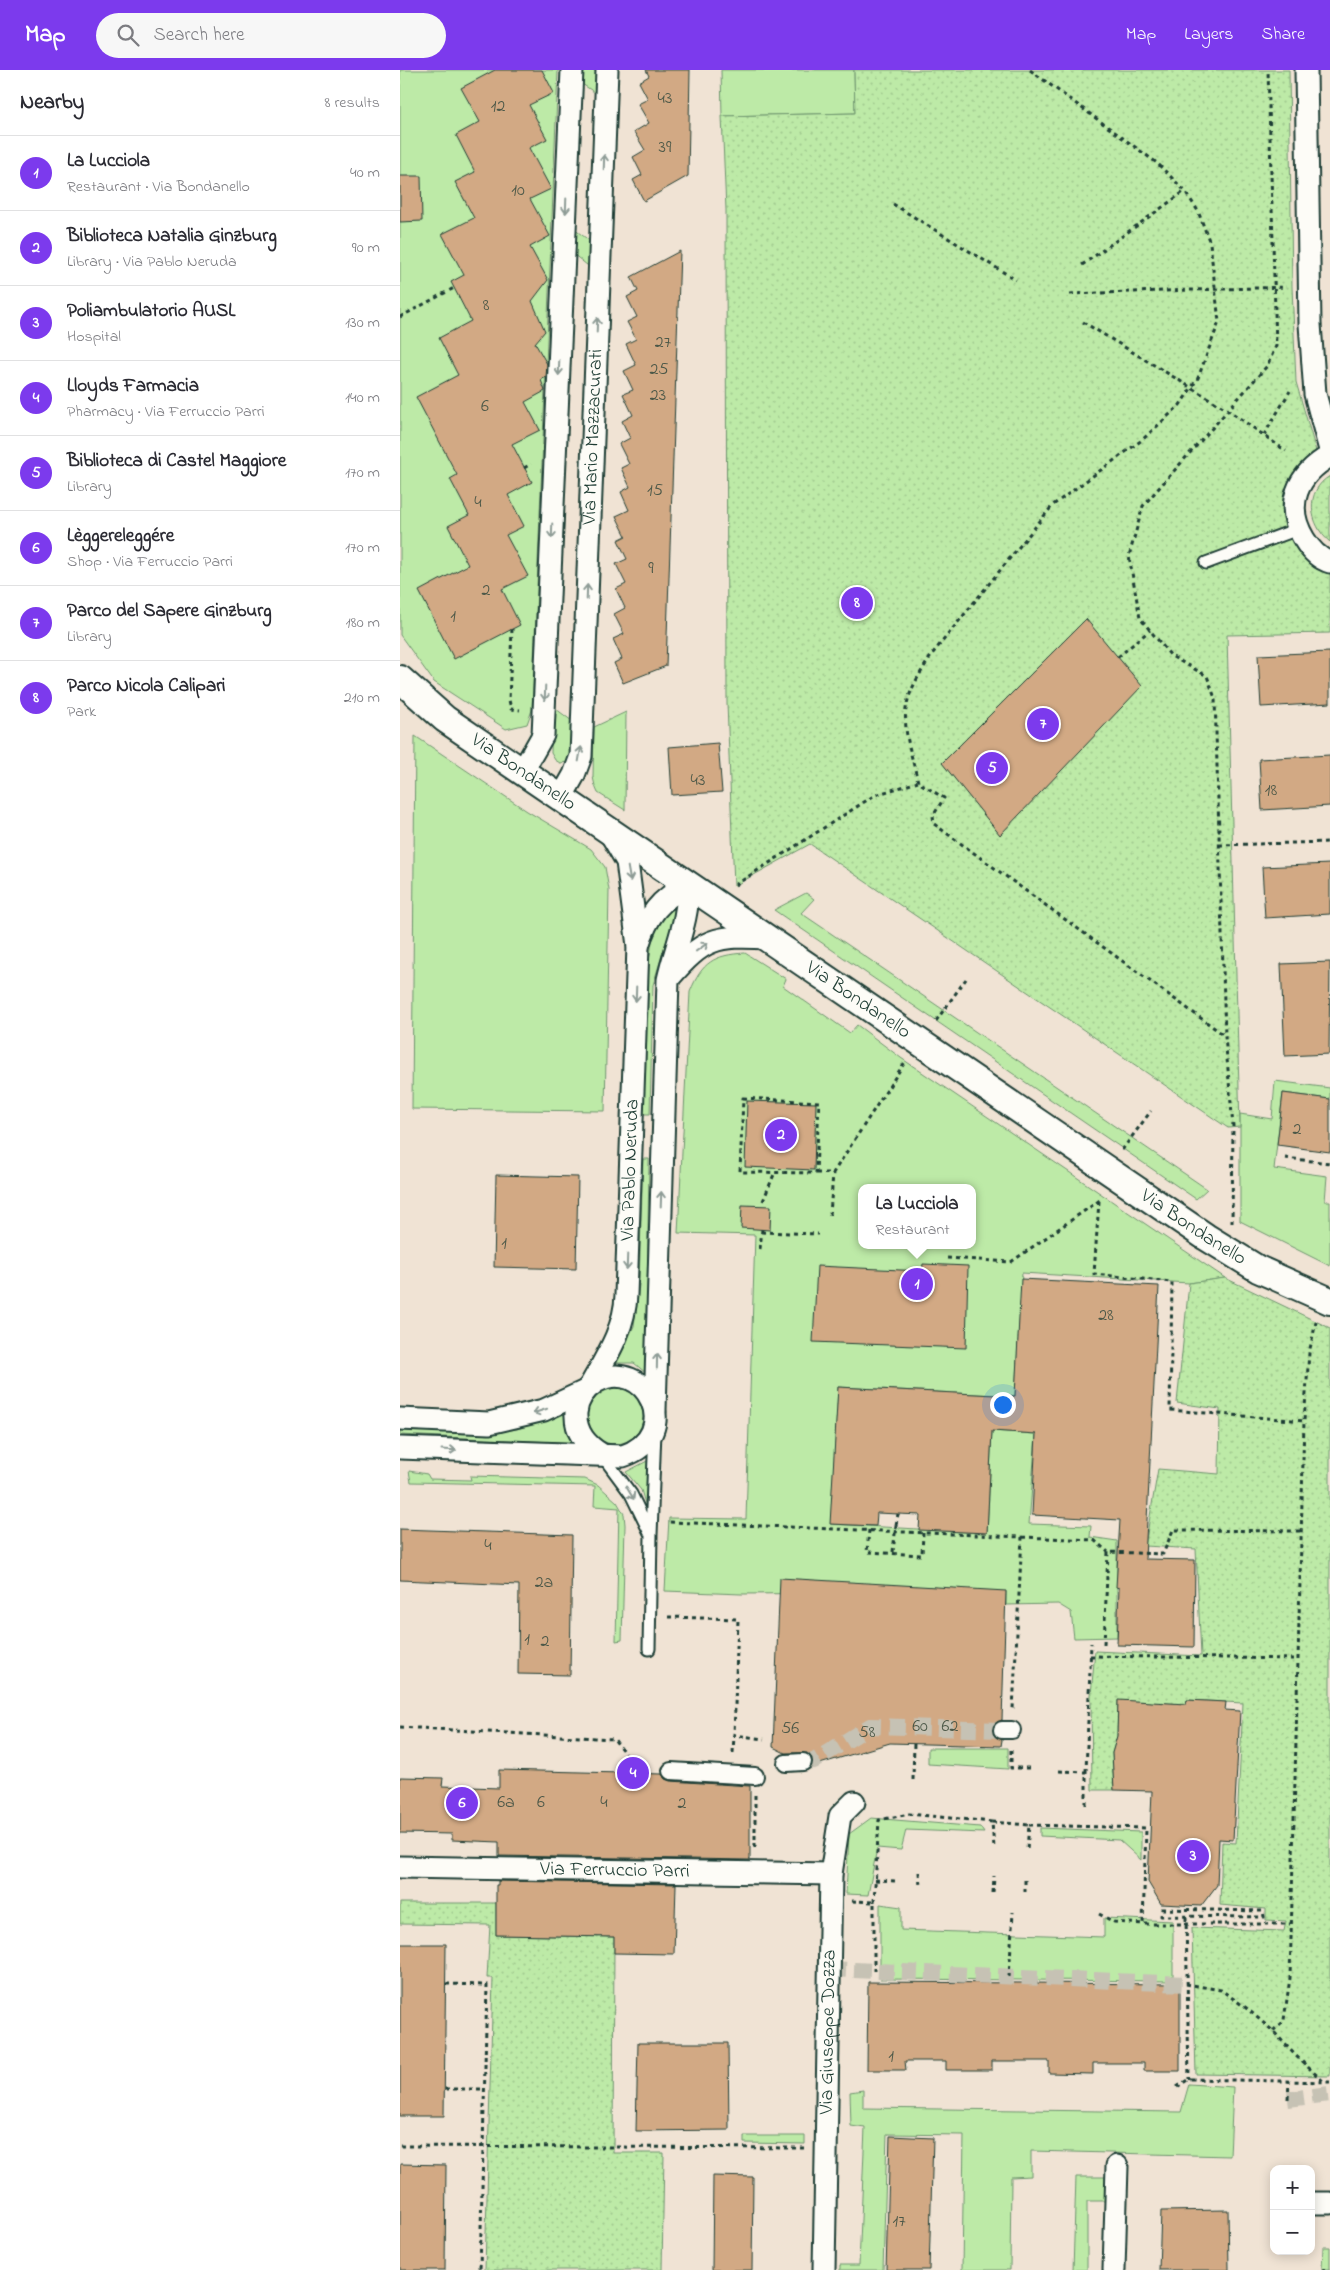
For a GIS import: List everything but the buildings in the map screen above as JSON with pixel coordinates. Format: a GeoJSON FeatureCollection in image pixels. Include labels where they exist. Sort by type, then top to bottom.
{"type":"FeatureCollection","features":[{"type":"Feature","properties":{"kind":"street","name":"Via Mario Mazzacurati"},"geometry":{"type":"LineString","coordinates":[[522,772],[544,735],[572,70]]}},
{"type":"Feature","properties":{"kind":"street","name":"Via Mario Mazzacurati"},"geometry":{"type":"LineString","coordinates":[[561,798],[574,775],[581,756],[607,70]]}},
{"type":"Feature","properties":{"kind":"street"},"geometry":{"type":"LineString","coordinates":[[1306,70],[1311,333],[1315,394],[1330,450]]}},
{"type":"Feature","properties":{"kind":"street"},"geometry":{"type":"LineString","coordinates":[[1330,456],[1316,464],[1304,477],[1296,494],[1294,511],[1298,529],[1309,547],[1330,562]]}},
{"type":"Feature","properties":{"kind":"street","name":"Via Bondanello"},"geometry":{"type":"LineString","coordinates":[[400,680],[445,719],[1230,1253],[1258,1269],[1326,1299]]}},
{"type":"Feature","properties":{"kind":"street","name":"Via Pablo Neruda"},"geometry":{"type":"LineString","coordinates":[[588,1389],[617,1335],[626,1309],[638,946],[627,862],[608,830]]}},
{"type":"Feature","properties":{"kind":"street","name":"Via Pablo Neruda"},"geometry":{"type":"LineString","coordinates":[[638,946],[649,917],[658,904],[672,893],[688,885],[687,914],[673,955],[668,980],[655,1418]]}},
{"type":"Feature","properties":{"kind":"street"},"geometry":{"type":"LineString","coordinates":[[668,980],[690,956],[710,941],[734,936],[768,938]]}},
{"type":"Feature","properties":{"kind":"street"},"geometry":{"type":"LineString","coordinates":[[632,1131],[663,1132]]}},
{"type":"Feature","properties":{"kind":"street"},"geometry":{"type":"LineString","coordinates":[[400,1419],[489,1423],[544,1410],[612,1377],[635,1381],[645,1389],[652,1398],[655,1418],[644,1446],[634,1452],[612,1456],[601,1454],[500,1453],[400,1448]]}},
{"type":"Feature","properties":{"kind":"street"},"geometry":{"type":"LineString","coordinates":[[588,1389],[579,1402],[576,1414],[577,1427],[582,1438],[590,1447],[601,1454]]}},
{"type":"Feature","properties":{"kind":"street"},"geometry":{"type":"LineString","coordinates":[[786,1763],[804,1762]]}},
{"type":"Feature","properties":{"kind":"street"},"geometry":{"type":"LineString","coordinates":[[671,1771],[755,1776]]}},
{"type":"Feature","properties":{"kind":"street","name":"Via Giuseppe Dozza"},"geometry":{"type":"LineString","coordinates":[[824,2270],[831,1874],[840,1816],[854,1802]]}},
{"type":"Feature","properties":{"kind":"street","name":"Via Ferruccio Parri"},"geometry":{"type":"LineString","coordinates":[[400,1867],[831,1874]]}},
{"type":"Feature","properties":{"kind":"street"},"geometry":{"type":"LineString","coordinates":[[1114,2270],[1117,2166]]}},
{"type":"Feature","properties":{"kind":"street"},"geometry":{"type":"LineString","coordinates":[[1315,2203],[1330,2203]]}},
{"type":"Feature","properties":{"kind":"lane"},"geometry":{"type":"LineString","coordinates":[[1206,563],[1298,529]]}},
{"type":"Feature","properties":{"kind":"lane"},"geometry":{"type":"LineString","coordinates":[[649,1648],[655,1418]]}},
{"type":"Feature","properties":{"kind":"lane"},"geometry":{"type":"LineString","coordinates":[[601,1454],[631,1494],[651,1535]]}},
{"type":"Feature","properties":{"kind":"path"},"geometry":{"type":"LineString","coordinates":[[1030,70],[1157,163],[1185,191],[1198,212],[1210,243],[1219,322],[1193,388],[1164,422],[1053,505],[933,653],[916,680],[906,709],[907,736],[918,782],[944,798],[933,816],[934,824],[1225,1036],[1233,1126],[1232,1228]]}},
{"type":"Feature","properties":{"kind":"path"},"geometry":{"type":"LineString","coordinates":[[1082,265],[1185,191]]}},
{"type":"Feature","properties":{"kind":"path"},"geometry":{"type":"LineString","coordinates":[[893,204],[1016,280]]}},
{"type":"Feature","properties":{"kind":"path"},"geometry":{"type":"LineString","coordinates":[[1070,294],[1292,287]]}},
{"type":"Feature","properties":{"kind":"path"},"geometry":{"type":"LineString","coordinates":[[400,317],[454,288]]}},
{"type":"Feature","properties":{"kind":"path"},"geometry":{"type":"LineString","coordinates":[[1084,322],[1193,388],[1286,451]]}},
{"type":"Feature","properties":{"kind":"path"},"geometry":{"type":"LineString","coordinates":[[512,629],[509,700],[511,709],[519,711],[528,706]]}},
{"type":"Feature","properties":{"kind":"path"},"geometry":{"type":"LineString","coordinates":[[1118,657],[1150,630]]}},
{"type":"Feature","properties":{"kind":"path"},"geometry":{"type":"LineString","coordinates":[[734,886],[875,795],[918,782]]}},
{"type":"Feature","properties":{"kind":"path"},"geometry":{"type":"LineString","coordinates":[[1219,845],[1330,842]]}},
{"type":"Feature","properties":{"kind":"path"},"geometry":{"type":"LineString","coordinates":[[931,1027],[966,979]]}},
{"type":"Feature","properties":{"kind":"path"},"geometry":{"type":"LineString","coordinates":[[830,1215],[833,1173],[909,1057]]}},
{"type":"Feature","properties":{"kind":"path"},"geometry":{"type":"LineString","coordinates":[[816,1173],[819,1102],[743,1098],[740,1172],[775,1172],[816,1173],[833,1173]]}},
{"type":"Feature","properties":{"kind":"path"},"geometry":{"type":"LineString","coordinates":[[1118,1154],[1151,1111]]}},
{"type":"Feature","properties":{"kind":"path"},"geometry":{"type":"LineString","coordinates":[[1285,1158],[1330,1163]]}},
{"type":"Feature","properties":{"kind":"path"},"geometry":{"type":"LineString","coordinates":[[763,1202],[775,1172]]}},
{"type":"Feature","properties":{"kind":"path"},"geometry":{"type":"LineString","coordinates":[[947,1258],[1011,1262],[1104,1197]]}},
{"type":"Feature","properties":{"kind":"path"},"geometry":{"type":"LineString","coordinates":[[1099,1201],[1094,1274],[1172,1282],[1170,1410],[1304,1421]]}},
{"type":"Feature","properties":{"kind":"path"},"geometry":{"type":"LineString","coordinates":[[760,1249],[762,1231],[818,1234]]}},
{"type":"Feature","properties":{"kind":"path"},"geometry":{"type":"LineString","coordinates":[[1273,2030],[1284,2020],[1290,1978],[1304,1421],[1309,1353],[1326,1299]]}},
{"type":"Feature","properties":{"kind":"path"},"geometry":{"type":"LineString","coordinates":[[893,1552],[898,1514]]}},
{"type":"Feature","properties":{"kind":"path"},"geometry":{"type":"LineString","coordinates":[[668,1522],[1094,1540],[1108,1552],[1163,1554],[1174,1530],[1300,1531]]}},
{"type":"Feature","properties":{"kind":"path"},"geometry":{"type":"LineString","coordinates":[[869,1530],[867,1552],[922,1555],[923,1532]]}},
{"type":"Feature","properties":{"kind":"path"},"geometry":{"type":"LineString","coordinates":[[1022,1537],[1007,1730],[1011,1768],[1030,1768]]}},
{"type":"Feature","properties":{"kind":"path"},"geometry":{"type":"LineString","coordinates":[[1104,1644],[1108,1552]]}},
{"type":"Feature","properties":{"kind":"path"},"geometry":{"type":"LineString","coordinates":[[664,1617],[738,1619],[733,1754]]}},
{"type":"Feature","properties":{"kind":"path"},"geometry":{"type":"LineString","coordinates":[[1086,1806],[1091,1643]]}},
{"type":"Feature","properties":{"kind":"path"},"geometry":{"type":"LineString","coordinates":[[1090,1656],[1297,1659]]}},
{"type":"Feature","properties":{"kind":"path"},"geometry":{"type":"LineString","coordinates":[[400,1727],[614,1738],[632,1763]]}},
{"type":"Feature","properties":{"kind":"path"},"geometry":{"type":"LineString","coordinates":[[734,1735],[764,1739]]}},
{"type":"Feature","properties":{"kind":"path"},"geometry":{"type":"LineString","coordinates":[[912,1780],[914,1743]]}},
{"type":"Feature","properties":{"kind":"path"},"geometry":{"type":"LineString","coordinates":[[1060,1771],[1086,1772]]}},
{"type":"Feature","properties":{"kind":"path"},"geometry":{"type":"LineString","coordinates":[[755,1776],[755,1857]]}},
{"type":"Feature","properties":{"kind":"path"},"geometry":{"type":"LineString","coordinates":[[874,1971],[874,1902],[879,1820],[908,1814],[1029,1825],[1146,1828],[1144,1924]]}},
{"type":"Feature","properties":{"kind":"path"},"geometry":{"type":"LineString","coordinates":[[992,1822],[994,1848]]}},
{"type":"Feature","properties":{"kind":"path"},"geometry":{"type":"LineString","coordinates":[[1027,1849],[1029,1825]]}},
{"type":"Feature","properties":{"kind":"path"},"geometry":{"type":"LineString","coordinates":[[920,1872],[920,1887]]}},
{"type":"Feature","properties":{"kind":"path"},"geometry":{"type":"LineString","coordinates":[[993,1893],[994,1876]]}},
{"type":"Feature","properties":{"kind":"path"},"geometry":{"type":"LineString","coordinates":[[1025,1876],[1025,1892]]}},
{"type":"Feature","properties":{"kind":"path"},"geometry":{"type":"LineString","coordinates":[[875,1880],[897,1881]]}},
{"type":"Feature","properties":{"kind":"path"},"geometry":{"type":"LineString","coordinates":[[847,1901],[874,1902]]}},
{"type":"Feature","properties":{"kind":"path"},"geometry":{"type":"LineString","coordinates":[[1185,1907],[1263,1911],[1264,1917],[1186,1917],[1161,1916],[1162,1909],[1185,1907]]}},
{"type":"Feature","properties":{"kind":"path"},"geometry":{"type":"LineString","coordinates":[[1009,1977],[1012,1912]]}},
{"type":"Feature","properties":{"kind":"path"},"geometry":{"type":"LineString","coordinates":[[1099,1914],[1114,1922],[1144,1924],[1290,1924]]}},
{"type":"Feature","properties":{"kind":"path"},"geometry":{"type":"LineString","coordinates":[[1186,1917],[1189,2079]]}},
{"type":"Feature","properties":{"kind":"path"},"geometry":{"type":"LineString","coordinates":[[446,1984],[487,1985],[480,2270]]}},
{"type":"Feature","properties":{"kind":"path"},"geometry":{"type":"LineString","coordinates":[[1186,1984],[1221,1990],[1273,2030],[1295,2055],[1324,2082]]}},
{"type":"Feature","properties":{"kind":"path"},"geometry":{"type":"LineString","coordinates":[[1177,2087],[1189,2079],[1330,2082]]}},
{"type":"Feature","properties":{"kind":"path"},"geometry":{"type":"LineString","coordinates":[[1288,2099],[1289,2082]]}},
{"type":"Feature","properties":{"kind":"path"},"geometry":{"type":"LineString","coordinates":[[445,2089],[484,2089]]}},
{"type":"Feature","properties":{"kind":"path"},"geometry":{"type":"LineString","coordinates":[[400,2146],[810,2148]]}},
{"type":"Feature","properties":{"kind":"path"},"geometry":{"type":"LineString","coordinates":[[1322,2270],[1330,2269]]}},
{"type":"Feature","properties":{"kind":"green space"},"geometry":{"type":"Polygon","coordinates":[[[400,70],[558,70],[532,710],[527,724],[506,729],[434,682],[400,635],[400,70]]]}},
{"type":"Feature","properties":{"kind":"green space"},"geometry":{"type":"Polygon","coordinates":[[[579,70],[599,70],[600,96],[579,82],[579,70]]]}},
{"type":"Feature","properties":{"kind":"green space"},"geometry":{"type":"Polygon","coordinates":[[[721,70],[854,70],[855,113],[722,116],[721,70]]]}},
{"type":"Feature","properties":{"kind":"green space"},"geometry":{"type":"Polygon","coordinates":[[[854,70],[1289,70],[1292,287],[1296,382],[1316,451],[1294,472],[1286,498],[1297,547],[1321,571],[1330,573],[1330,633],[1227,635],[1240,1127],[1228,1128],[810,844],[734,886],[727,703],[726,210],[722,116],[855,113],[854,70]]]}},
{"type":"Feature","properties":{"kind":"green space"},"geometry":{"type":"Polygon","coordinates":[[[574,229],[594,244],[592,269],[573,254],[574,229]]]}},
{"type":"Feature","properties":{"kind":"green space"},"geometry":{"type":"Polygon","coordinates":[[[1330,476],[1330,542],[1317,527],[1312,508],[1316,490],[1330,476]]]}},
{"type":"Feature","properties":{"kind":"green space"},"geometry":{"type":"Polygon","coordinates":[[[552,706],[572,721],[569,762],[560,763],[555,760],[551,753],[552,706]]]}},
{"type":"Feature","properties":{"kind":"green space"},"geometry":{"type":"Polygon","coordinates":[[[626,712],[625,810],[598,793],[593,777],[594,727],[626,712]]]}},
{"type":"Feature","properties":{"kind":"green space"},"geometry":{"type":"Polygon","coordinates":[[[415,736],[527,811],[591,849],[605,867],[609,890],[605,1111],[412,1109],[415,736]]]}},
{"type":"Feature","properties":{"kind":"green space"},"geometry":{"type":"Polygon","coordinates":[[[806,893],[814,899],[801,913],[1207,1189],[1196,1199],[774,910],[806,893]]]}},
{"type":"Feature","properties":{"kind":"green space"},"geometry":{"type":"Polygon","coordinates":[[[676,902],[682,908],[665,945],[653,985],[650,1114],[643,1114],[645,986],[652,942],[666,904],[676,902]]]}},
{"type":"Feature","properties":{"kind":"green space"},"geometry":{"type":"Polygon","coordinates":[[[745,953],[786,979],[783,986],[850,1033],[857,1025],[901,1058],[1225,1278],[1189,1283],[1022,1273],[1015,1396],[838,1387],[831,1524],[987,1533],[992,1431],[1036,1434],[1029,1524],[1091,1526],[1090,1537],[1117,1541],[1117,1637],[1074,1638],[1071,1612],[1058,1604],[1006,1605],[1006,1592],[741,1594],[665,1591],[669,1518],[746,1519],[755,1235],[678,1233],[690,992],[699,974],[705,967],[717,958],[745,953]]]}},
{"type":"Feature","properties":{"kind":"green space"},"geometry":{"type":"Polygon","coordinates":[[[1275,1081],[1330,1088],[1330,1099],[1283,1093],[1274,1169],[1327,1176],[1325,1201],[1330,1201],[1330,1266],[1240,1221],[1240,1114],[1272,1119],[1275,1081]]]}},
{"type":"Feature","properties":{"kind":"green space"},"geometry":{"type":"Polygon","coordinates":[[[643,1159],[649,1159],[646,1373],[634,1363],[615,1363],[634,1326],[639,1285],[643,1159]]]}},
{"type":"Feature","properties":{"kind":"green space"},"geometry":{"type":"Polygon","coordinates":[[[1225,1278],[1330,1328],[1330,2076],[1196,2074],[1192,1928],[1284,1931],[1286,1921],[1266,1920],[1266,1909],[1220,1905],[1222,1842],[1236,1843],[1243,1703],[1187,1700],[1186,1704],[1118,1701],[1117,1736],[1112,1753],[1114,1790],[1092,1790],[1091,1695],[1095,1651],[1201,1656],[1196,1549],[1145,1546],[1158,1469],[1219,1474],[1220,1409],[1177,1403],[1189,1283],[1225,1278]]]}},
{"type":"Feature","properties":{"kind":"green space"},"geometry":{"type":"Polygon","coordinates":[[[615,1388],[626,1390],[635,1396],[641,1405],[643,1416],[641,1427],[635,1436],[626,1442],[615,1444],[604,1442],[595,1436],[589,1427],[587,1416],[589,1405],[595,1396],[604,1390],[615,1388]]]}},
{"type":"Feature","properties":{"kind":"green space"},"geometry":{"type":"Polygon","coordinates":[[[566,1412],[575,1443],[400,1435],[400,1429],[491,1433],[517,1429],[566,1412]]]}},
{"type":"Feature","properties":{"kind":"green space"},"geometry":{"type":"Polygon","coordinates":[[[651,1459],[649,1517],[641,1490],[626,1472],[651,1459]]]}},
{"type":"Feature","properties":{"kind":"green space"},"geometry":{"type":"Polygon","coordinates":[[[409,1471],[427,1474],[430,1479],[471,1480],[470,1476],[585,1479],[598,1485],[617,1502],[624,1514],[622,1640],[616,1641],[619,1508],[594,1506],[595,1486],[411,1482],[409,1471]]]}},
{"type":"Feature","properties":{"kind":"green space"},"geometry":{"type":"Polygon","coordinates":[[[928,1748],[1008,1748],[1008,1769],[928,1764],[928,1748]]]}},
{"type":"Feature","properties":{"kind":"green space"},"geometry":{"type":"Polygon","coordinates":[[[871,1818],[980,1827],[984,1833],[906,1830],[901,1850],[877,1848],[868,1895],[846,1894],[849,1834],[871,1818]]]}},
{"type":"Feature","properties":{"kind":"green space"},"geometry":{"type":"Polygon","coordinates":[[[1040,1828],[1141,1832],[1141,1860],[1119,1840],[1040,1836],[1040,1828]]]}},
{"type":"Feature","properties":{"kind":"green space"},"geometry":{"type":"Polygon","coordinates":[[[400,1903],[496,1903],[496,1935],[614,1937],[613,2153],[664,2153],[662,2270],[485,2270],[493,1978],[487,1978],[490,1925],[400,1924],[400,1903]]]}},
{"type":"Feature","properties":{"kind":"green space"},"geometry":{"type":"Polygon","coordinates":[[[880,1904],[901,1907],[901,1930],[1104,1937],[1104,1918],[1173,1921],[1173,1981],[880,1979],[880,1904]]]}},
{"type":"Feature","properties":{"kind":"green space"},"geometry":{"type":"Polygon","coordinates":[[[1189,2084],[1233,2087],[1230,2156],[1031,2151],[1031,2176],[1011,2177],[1010,2270],[962,2270],[964,2135],[887,2134],[883,2270],[840,2270],[840,2265],[859,2265],[865,2128],[851,2126],[850,2092],[863,2090],[863,2108],[1181,2112],[1189,2084]]]}},
{"type":"Feature","properties":{"kind":"green space"},"geometry":{"type":"Polygon","coordinates":[[[744,2136],[805,2136],[805,2144],[744,2143],[744,2136]]]}},
{"type":"Feature","properties":{"kind":"green space"},"geometry":{"type":"Polygon","coordinates":[[[1076,2177],[1109,2177],[1107,2201],[1087,2201],[1087,2270],[1073,2270],[1076,2177]]]}},
{"type":"Feature","properties":{"kind":"green space"},"geometry":{"type":"Polygon","coordinates":[[[1323,2247],[1330,2247],[1330,2269],[1322,2269],[1323,2247]]]}},
{"type":"Feature","properties":{"kind":"tunnel"},"geometry":{"type":"LineString","coordinates":[[803,1762],[814,1761],[870,1726],[1002,1730]]}},
{"type":"Feature","properties":{"kind":"tunnel"},"geometry":{"type":"LineString","coordinates":[[830,1969],[1186,1984]]}},
{"type":"Feature","properties":{"kind":"tunnel"},"geometry":{"type":"LineString","coordinates":[[1288,2099],[1330,2094]]}},
{"type":"Feature","properties":{"kind":"place","name":"Parco Nicola Calipari"},"geometry":{"type":"Point","coordinates":[857,603]}},
{"type":"Feature","properties":{"kind":"place","name":"Parco del Sapere Ginzburg"},"geometry":{"type":"Point","coordinates":[1043,724]}},
{"type":"Feature","properties":{"kind":"place","name":"Biblioteca di Castel Maggiore"},"geometry":{"type":"Point","coordinates":[992,768]}},
{"type":"Feature","properties":{"kind":"place","name":"Biblioteca Natalia Ginzburg"},"geometry":{"type":"Point","coordinates":[781,1135]}},
{"type":"Feature","properties":{"kind":"place","name":"La Lucciola"},"geometry":{"type":"Point","coordinates":[917,1284]}},
{"type":"Feature","properties":{"kind":"place","name":"Lloyds Farmacia"},"geometry":{"type":"Point","coordinates":[633,1773]}},
{"type":"Feature","properties":{"kind":"place","name":"Lèggereleggére"},"geometry":{"type":"Point","coordinates":[462,1803]}},
{"type":"Feature","properties":{"kind":"place","name":"Poliambulatorio AUSL"},"geometry":{"type":"Point","coordinates":[1193,1856]}}]}
